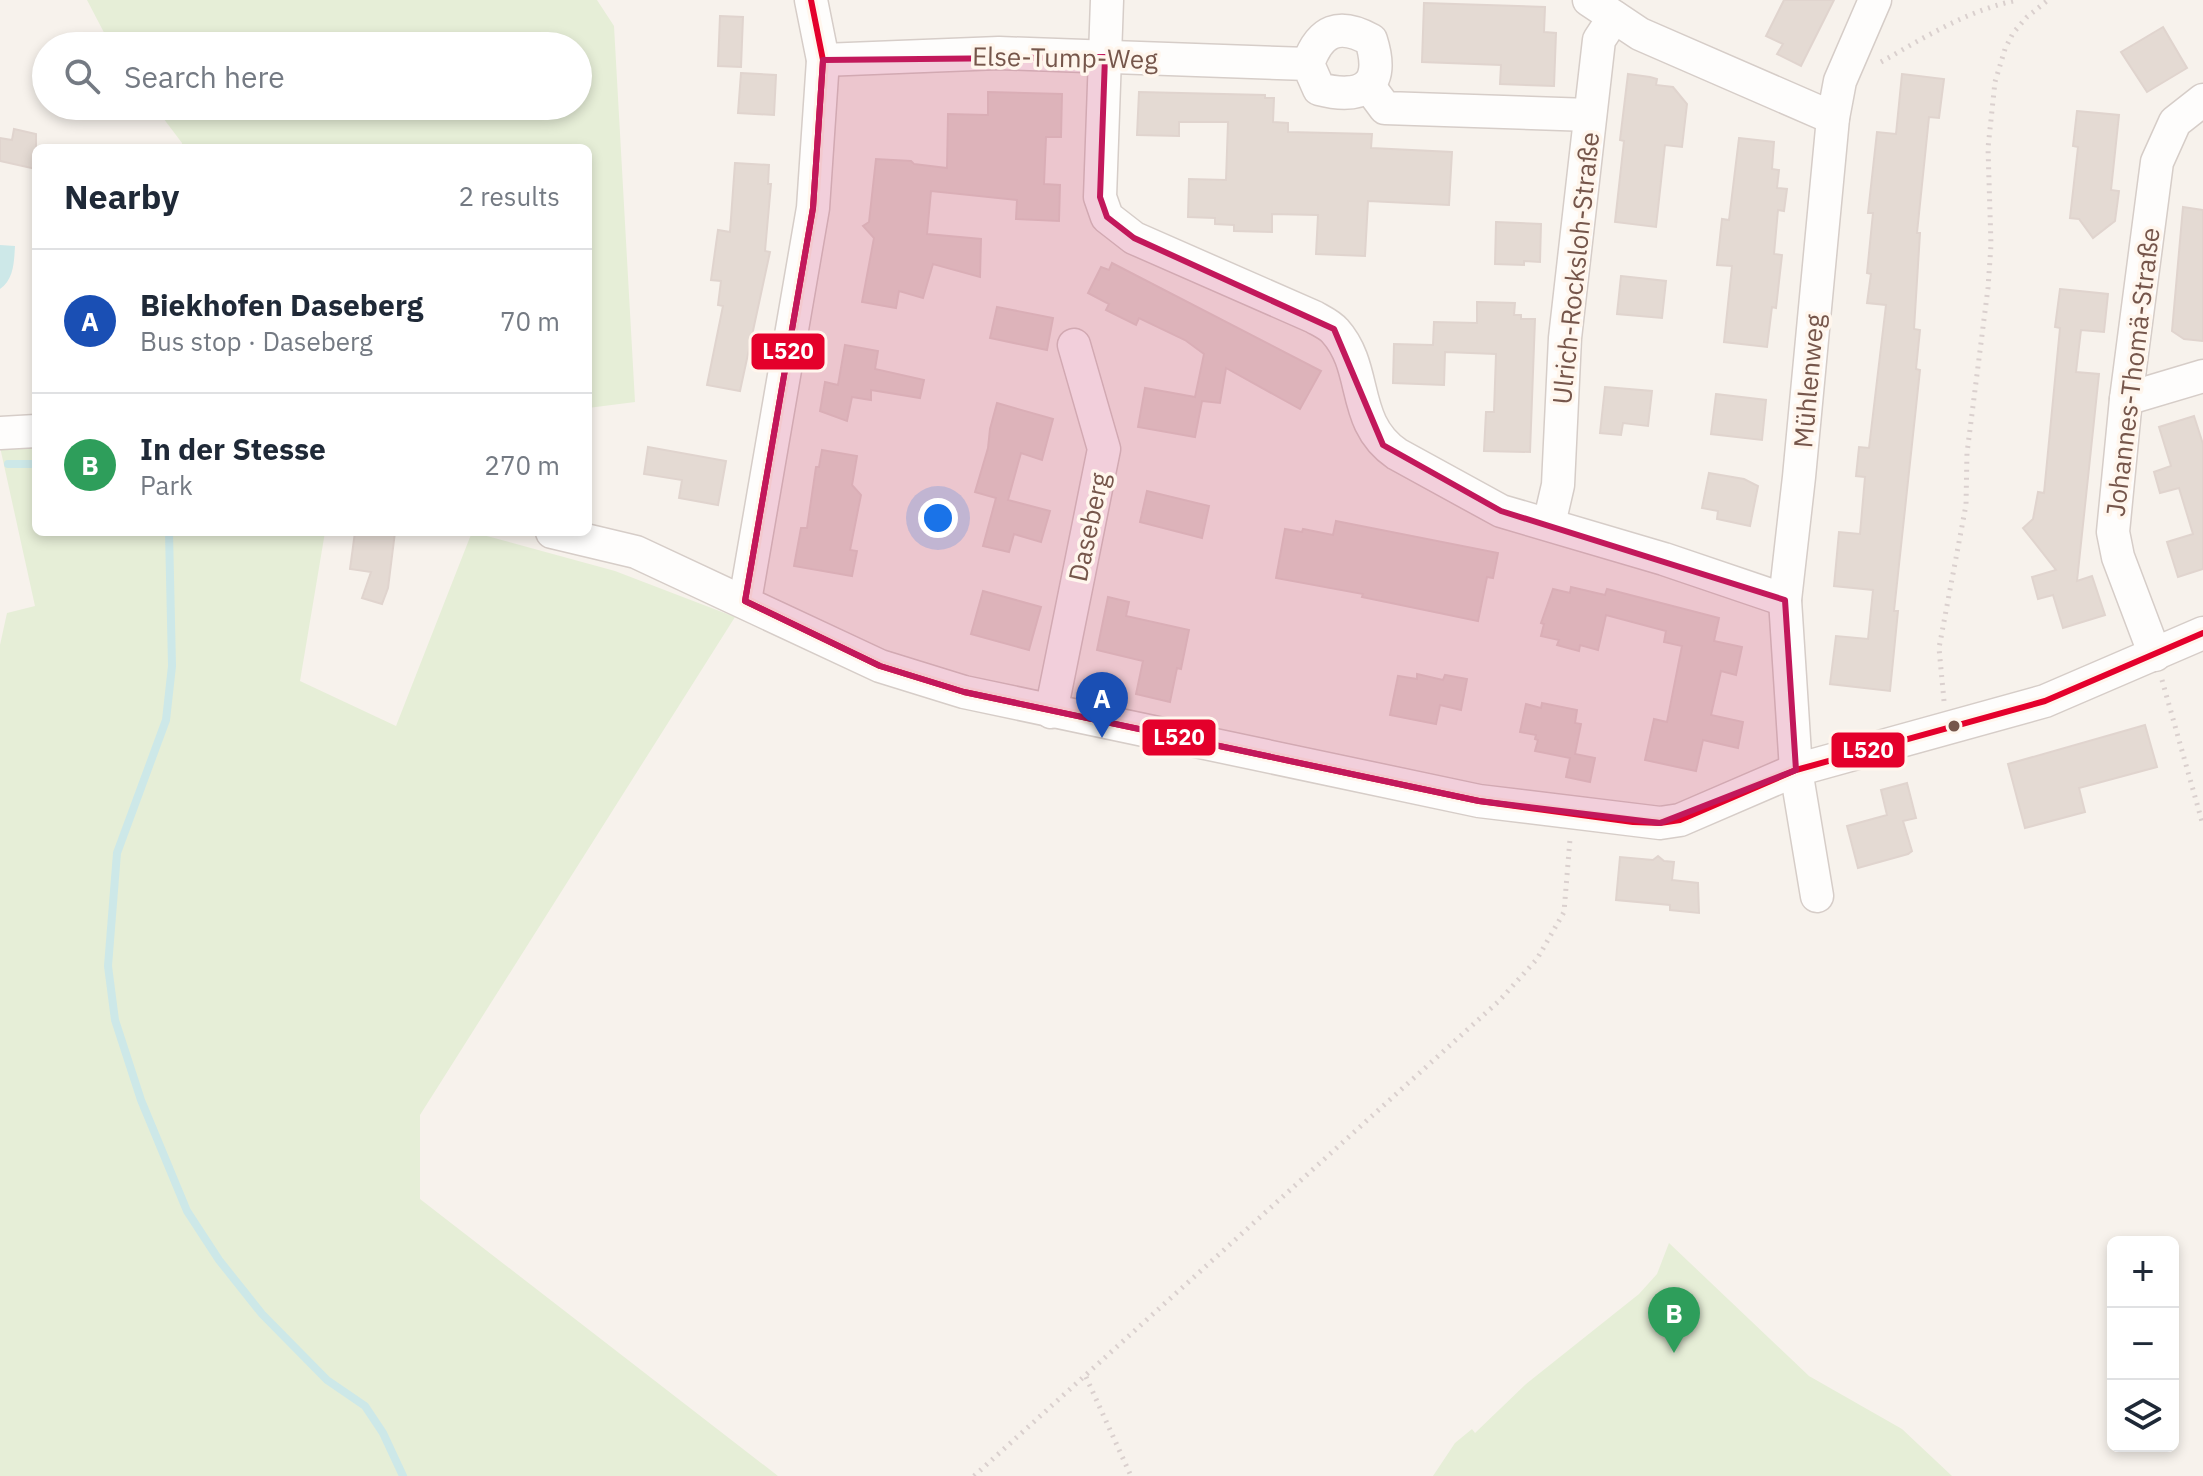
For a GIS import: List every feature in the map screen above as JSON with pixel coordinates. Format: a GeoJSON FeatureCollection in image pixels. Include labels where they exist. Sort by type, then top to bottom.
{"type":"FeatureCollection","features":[{"type":"Feature","properties":{"kind":"street"},"geometry":{"type":"LineString","coordinates":[[745,601],[813,208],[823,60],[811,0]]}},
{"type":"Feature","properties":{"kind":"street"},"geometry":{"type":"LineString","coordinates":[[1107,0],[1100,197],[1107,217],[1134,238],[1314,317],[1334,329],[1354,368],[1368,420],[1383,445],[1501,511],[1664,559],[1785,600]]}},
{"type":"Feature","properties":{"kind":"street","name":"Mühlenweg"},"geometry":{"type":"LineString","coordinates":[[1817,896],[1796,770],[1785,600],[1833,118],[1840,81],[1875,0]]}},
{"type":"Feature","properties":{"kind":"street"},"geometry":{"type":"LineString","coordinates":[[1601,8],[1640,34],[1833,118]]}},
{"type":"Feature","properties":{"kind":"street","name":"Ulrich-Rocksloh-Straße"},"geometry":{"type":"LineString","coordinates":[[1549,524],[1558,485],[1565,338],[1601,8]]}},
{"type":"Feature","properties":{"kind":"street"},"geometry":{"type":"LineString","coordinates":[[1344,30],[1371,40],[1376,57],[1375,72],[1368,85],[1355,94],[1319,89],[1308,64],[1315,45],[1327,35],[1344,30]]}},
{"type":"Feature","properties":{"kind":"street","name":"Else-Tump-Weg"},"geometry":{"type":"LineString","coordinates":[[823,60],[999,53],[1308,64]]}},
{"type":"Feature","properties":{"kind":"street"},"geometry":{"type":"LineString","coordinates":[[1368,85],[1385,108],[1590,115]]}},
{"type":"Feature","properties":{"kind":"street","name":"Johannes-Thomä-Straße"},"geometry":{"type":"LineString","coordinates":[[2155,655],[2118,557],[2113,532],[2126,399],[2157,162],[2175,122],[2203,100]]}},
{"type":"Feature","properties":{"kind":"street","name":"Daseberg"},"geometry":{"type":"LineString","coordinates":[[1051,712],[1104,449],[1074,345]]}},
{"type":"Feature","properties":{"kind":"street"},"geometry":{"type":"LineString","coordinates":[[2126,399],[2203,376]]}},
{"type":"Feature","properties":{"kind":"street"},"geometry":{"type":"LineString","coordinates":[[0,433],[32,431]]}},
{"type":"Feature","properties":{"kind":"street"},"geometry":{"type":"LineString","coordinates":[[569,536],[636,552],[880,666],[964,692],[1418,790],[1633,822],[1670,822],[1796,770],[2045,701],[2203,633]]}},
{"type":"Feature","properties":{"kind":"path"},"geometry":{"type":"LineString","coordinates":[[1840,81],[1862,73],[1967,16],[2018,0]]}},
{"type":"Feature","properties":{"kind":"path"},"geometry":{"type":"LineString","coordinates":[[1942,730],[1944,703],[1939,648],[1966,505],[1968,441],[1991,245],[1988,148],[1995,82],[2013,33],[2048,0]]}},
{"type":"Feature","properties":{"kind":"path"},"geometry":{"type":"LineString","coordinates":[[2155,655],[2203,825]]}},
{"type":"Feature","properties":{"kind":"path"},"geometry":{"type":"LineString","coordinates":[[974,1476],[1499,1001],[1537,959],[1564,912],[1572,814]]}},
{"type":"Feature","properties":{"kind":"path"},"geometry":{"type":"LineString","coordinates":[[1086,1377],[1131,1476]]}},
{"type":"Feature","properties":{"kind":"highlighted area"},"geometry":{"type":"Polygon","coordinates":[[[1105,57],[1100,197],[1107,217],[1134,238],[1334,329],[1383,445],[1501,511],[1785,600],[1796,770],[1660,823],[1479,801],[964,692],[880,666],[745,601],[813,208],[823,60],[1105,57]]]}},
{"type":"Feature","properties":{"kind":"green space"},"geometry":{"type":"Polygon","coordinates":[[[87,0],[597,0],[614,26],[635,402],[592,407],[592,144],[182,144],[165,120],[592,120],[592,32],[104,32],[87,0]]]}},
{"type":"Feature","properties":{"kind":"green space"},"geometry":{"type":"Polygon","coordinates":[[[0,447],[32,448],[32,536],[324,536],[300,681],[396,726],[470,536],[487,536],[615,571],[735,617],[420,1115],[420,1199],[778,1476],[0,1476],[0,645],[7,613],[35,606],[0,447]]]}},
{"type":"Feature","properties":{"kind":"green space"},"geometry":{"type":"Polygon","coordinates":[[[1669,1243],[1809,1376],[1902,1429],[1952,1476],[1433,1476],[1455,1443],[1472,1429],[1475,1433],[1526,1384],[1639,1294],[1657,1274],[1669,1243]]]}},
{"type":"Feature","properties":{"kind":"water"},"geometry":{"type":"Polygon","coordinates":[[[0,245],[15,246],[11,275],[0,289],[0,245]]]}},
{"type":"Feature","properties":{"kind":"building"},"geometry":{"type":"Polygon","coordinates":[[[1784,0],[1834,0],[1801,66],[1777,54],[1783,44],[1766,36],[1784,0]]]}},
{"type":"Feature","properties":{"kind":"building"},"geometry":{"type":"Polygon","coordinates":[[[1424,3],[1545,7],[1544,32],[1556,33],[1554,86],[1500,84],[1501,65],[1422,62],[1424,3]]]}},
{"type":"Feature","properties":{"kind":"building"},"geometry":{"type":"Polygon","coordinates":[[[720,16],[743,17],[741,67],[718,66],[720,16]]]}},
{"type":"Feature","properties":{"kind":"building"},"geometry":{"type":"Polygon","coordinates":[[[2163,27],[2187,68],[2147,92],[2121,52],[2163,27]]]}},
{"type":"Feature","properties":{"kind":"building"},"geometry":{"type":"Polygon","coordinates":[[[741,73],[776,75],[774,115],[738,113],[741,73]]]}},
{"type":"Feature","properties":{"kind":"building"},"geometry":{"type":"Polygon","coordinates":[[[1628,74],[1657,79],[1656,85],[1673,87],[1687,104],[1682,147],[1665,145],[1656,227],[1615,222],[1628,74]]]}},
{"type":"Feature","properties":{"kind":"building"},"geometry":{"type":"Polygon","coordinates":[[[1902,74],[1944,79],[1939,118],[1929,117],[1917,233],[1920,233],[1914,329],[1920,330],[1916,369],[1920,370],[1894,611],[1898,611],[1890,691],[1830,684],[1836,636],[1868,639],[1873,590],[1834,586],[1839,532],[1860,534],[1865,477],[1856,476],[1859,447],[1869,448],[1886,305],[1867,303],[1873,213],[1868,213],[1877,132],[1896,134],[1902,74]]]}},
{"type":"Feature","properties":{"kind":"building"},"geometry":{"type":"Polygon","coordinates":[[[988,92],[1062,94],[1061,137],[1046,137],[1044,184],[1060,185],[1059,221],[1016,219],[1017,200],[931,191],[927,234],[981,239],[980,277],[933,264],[923,298],[899,291],[896,308],[862,302],[874,238],[863,226],[869,222],[876,159],[911,161],[947,168],[948,114],[988,115],[988,92]]]}},
{"type":"Feature","properties":{"kind":"building"},"geometry":{"type":"Polygon","coordinates":[[[1139,92],[1265,95],[1265,98],[1274,98],[1273,122],[1288,123],[1288,132],[1372,134],[1371,148],[1452,152],[1449,205],[1368,201],[1365,256],[1316,254],[1318,215],[1272,214],[1272,232],[1234,231],[1234,225],[1215,224],[1215,218],[1188,217],[1189,179],[1226,180],[1228,122],[1179,122],[1179,136],[1137,135],[1139,92]]]}},
{"type":"Feature","properties":{"kind":"building"},"geometry":{"type":"Polygon","coordinates":[[[2077,111],[2119,115],[2111,190],[2119,191],[2115,221],[2093,238],[2079,219],[2070,218],[2078,147],[2073,146],[2077,111]]]}},
{"type":"Feature","properties":{"kind":"building"},"geometry":{"type":"Polygon","coordinates":[[[14,129],[36,134],[36,144],[32,144],[32,168],[0,161],[0,138],[12,140],[14,129]]]}},
{"type":"Feature","properties":{"kind":"building"},"geometry":{"type":"Polygon","coordinates":[[[1739,138],[1774,142],[1772,169],[1779,170],[1777,188],[1787,189],[1784,211],[1778,210],[1774,254],[1782,255],[1776,308],[1772,307],[1767,347],[1724,342],[1732,266],[1717,265],[1722,219],[1729,220],[1739,138]]]}},
{"type":"Feature","properties":{"kind":"building"},"geometry":{"type":"Polygon","coordinates":[[[735,163],[769,165],[768,184],[771,184],[765,251],[770,252],[740,391],[707,385],[723,306],[718,305],[721,281],[711,280],[718,230],[730,232],[735,163]]]}},
{"type":"Feature","properties":{"kind":"building"},"geometry":{"type":"Polygon","coordinates":[[[2183,207],[2203,210],[2203,341],[2184,339],[2172,331],[2183,207]]]}},
{"type":"Feature","properties":{"kind":"building"},"geometry":{"type":"Polygon","coordinates":[[[1496,222],[1541,224],[1540,262],[1495,264],[1496,222]]]}},
{"type":"Feature","properties":{"kind":"building"},"geometry":{"type":"Polygon","coordinates":[[[1112,263],[1321,371],[1300,409],[1226,368],[1220,403],[1202,401],[1195,437],[1138,427],[1145,388],[1195,397],[1204,354],[1185,340],[1139,318],[1136,325],[1106,310],[1109,304],[1088,293],[1101,267],[1109,270],[1112,263]]]}},
{"type":"Feature","properties":{"kind":"building"},"geometry":{"type":"Polygon","coordinates":[[[1621,276],[1666,281],[1662,318],[1617,314],[1621,276]]]}},
{"type":"Feature","properties":{"kind":"building"},"geometry":{"type":"Polygon","coordinates":[[[2060,289],[2108,294],[2104,332],[2081,330],[2076,372],[2099,374],[2077,581],[2092,576],[2105,615],[2063,628],[2053,595],[2038,599],[2032,577],[2056,570],[2023,528],[2033,519],[2038,492],[2044,493],[2060,328],[2055,327],[2060,289]]]}},
{"type":"Feature","properties":{"kind":"building"},"geometry":{"type":"Polygon","coordinates":[[[1477,302],[1515,303],[1514,315],[1521,315],[1521,319],[1535,319],[1530,452],[1484,451],[1486,412],[1494,412],[1496,354],[1445,352],[1444,385],[1393,383],[1394,344],[1433,345],[1434,322],[1477,323],[1477,302]]]}},
{"type":"Feature","properties":{"kind":"building"},"geometry":{"type":"Polygon","coordinates":[[[997,307],[1053,318],[1047,350],[990,338],[997,307]]]}},
{"type":"Feature","properties":{"kind":"building"},"geometry":{"type":"Polygon","coordinates":[[[845,345],[878,351],[875,369],[924,380],[920,398],[871,390],[871,400],[852,397],[847,421],[820,411],[825,382],[838,385],[845,345]]]}},
{"type":"Feature","properties":{"kind":"building"},"geometry":{"type":"Polygon","coordinates":[[[1605,387],[1652,391],[1648,426],[1623,423],[1621,435],[1600,433],[1605,387]]]}},
{"type":"Feature","properties":{"kind":"building"},"geometry":{"type":"Polygon","coordinates":[[[1716,394],[1766,400],[1762,440],[1711,434],[1716,394]]]}},
{"type":"Feature","properties":{"kind":"building"},"geometry":{"type":"Polygon","coordinates":[[[997,403],[1053,419],[1042,460],[1021,453],[1008,500],[1050,511],[1041,542],[1014,534],[1009,552],[983,546],[996,498],[975,492],[997,403]]]}},
{"type":"Feature","properties":{"kind":"building"},"geometry":{"type":"Polygon","coordinates":[[[2194,416],[2203,444],[2203,569],[2178,577],[2167,542],[2193,534],[2179,488],[2160,493],[2154,472],[2171,466],[2159,427],[2194,416]]]}},
{"type":"Feature","properties":{"kind":"building"},"geometry":{"type":"Polygon","coordinates":[[[648,447],[726,461],[718,505],[679,498],[682,480],[644,474],[648,447]]]}},
{"type":"Feature","properties":{"kind":"building"},"geometry":{"type":"Polygon","coordinates":[[[822,450],[857,456],[852,485],[861,495],[850,550],[857,551],[852,576],[794,566],[801,528],[807,528],[816,467],[819,467],[822,450]]]}},
{"type":"Feature","properties":{"kind":"building"},"geometry":{"type":"Polygon","coordinates":[[[1709,473],[1744,479],[1758,486],[1750,526],[1717,519],[1718,511],[1702,508],[1709,473]]]}},
{"type":"Feature","properties":{"kind":"building"},"geometry":{"type":"Polygon","coordinates":[[[1147,491],[1209,506],[1202,538],[1140,522],[1147,491]]]}},
{"type":"Feature","properties":{"kind":"building"},"geometry":{"type":"Polygon","coordinates":[[[1336,521],[1498,553],[1493,578],[1487,577],[1478,621],[1362,597],[1363,594],[1276,578],[1285,529],[1333,535],[1336,521]]]}},
{"type":"Feature","properties":{"kind":"building"},"geometry":{"type":"Polygon","coordinates":[[[354,536],[394,536],[388,588],[382,604],[362,598],[371,572],[350,569],[354,536]]]}},
{"type":"Feature","properties":{"kind":"building"},"geometry":{"type":"Polygon","coordinates":[[[1571,587],[1605,595],[1607,589],[1719,618],[1714,641],[1742,647],[1736,675],[1721,671],[1711,715],[1743,722],[1738,748],[1703,740],[1696,771],[1645,760],[1654,719],[1667,722],[1682,646],[1664,642],[1666,631],[1606,615],[1598,650],[1580,645],[1579,651],[1557,645],[1559,640],[1541,636],[1544,624],[1541,623],[1553,589],[1570,593],[1571,587]]]}},
{"type":"Feature","properties":{"kind":"building"},"geometry":{"type":"Polygon","coordinates":[[[983,591],[1041,607],[1029,650],[971,634],[983,591]]]}},
{"type":"Feature","properties":{"kind":"building"},"geometry":{"type":"Polygon","coordinates":[[[1108,597],[1129,602],[1126,616],[1189,630],[1170,702],[1136,694],[1143,661],[1097,650],[1108,597]]]}},
{"type":"Feature","properties":{"kind":"building"},"geometry":{"type":"Polygon","coordinates":[[[1417,674],[1443,680],[1445,675],[1467,679],[1461,710],[1440,705],[1436,724],[1390,715],[1398,676],[1417,679],[1417,674]]]}},
{"type":"Feature","properties":{"kind":"building"},"geometry":{"type":"Polygon","coordinates":[[[1542,703],[1577,710],[1575,723],[1581,724],[1575,754],[1595,758],[1590,782],[1566,777],[1570,758],[1535,751],[1536,735],[1520,732],[1526,704],[1541,708],[1542,703]]]}},
{"type":"Feature","properties":{"kind":"building"},"geometry":{"type":"Polygon","coordinates":[[[2145,725],[2157,767],[2079,788],[2085,812],[2025,828],[2008,764],[2145,725]]]}},
{"type":"Feature","properties":{"kind":"building"},"geometry":{"type":"Polygon","coordinates":[[[1907,783],[1916,818],[1903,821],[1912,851],[1858,868],[1847,826],[1887,815],[1881,790],[1907,783]]]}},
{"type":"Feature","properties":{"kind":"building"},"geometry":{"type":"Polygon","coordinates":[[[1658,856],[1664,861],[1674,862],[1672,880],[1698,883],[1699,913],[1670,910],[1670,905],[1616,900],[1620,857],[1653,860],[1658,856]]]}},
{"type":"Feature","properties":{"kind":"waterway"},"geometry":{"type":"LineString","coordinates":[[8,464],[32,464]]}},
{"type":"Feature","properties":{"kind":"waterway"},"geometry":{"type":"LineString","coordinates":[[169,536],[172,666],[166,720],[117,853],[108,966],[115,1020],[141,1100],[187,1211],[219,1260],[262,1314],[327,1380],[365,1406],[383,1433],[403,1476]]}},
{"type":"Feature","properties":{"kind":"transit line","name":"L520"},"geometry":{"type":"LineString","coordinates":[[811,0],[823,60],[813,208],[745,601],[880,666],[964,692],[1479,801],[1660,823],[1680,820],[1796,770],[2045,701],[2203,633]]}},
{"type":"Feature","properties":{"kind":"place","name":"Biekhofen Daseberg"},"geometry":{"type":"Point","coordinates":[1102,738]}},
{"type":"Feature","properties":{"kind":"place","name":"In der Stesse"},"geometry":{"type":"Point","coordinates":[1674,1353]}}]}
